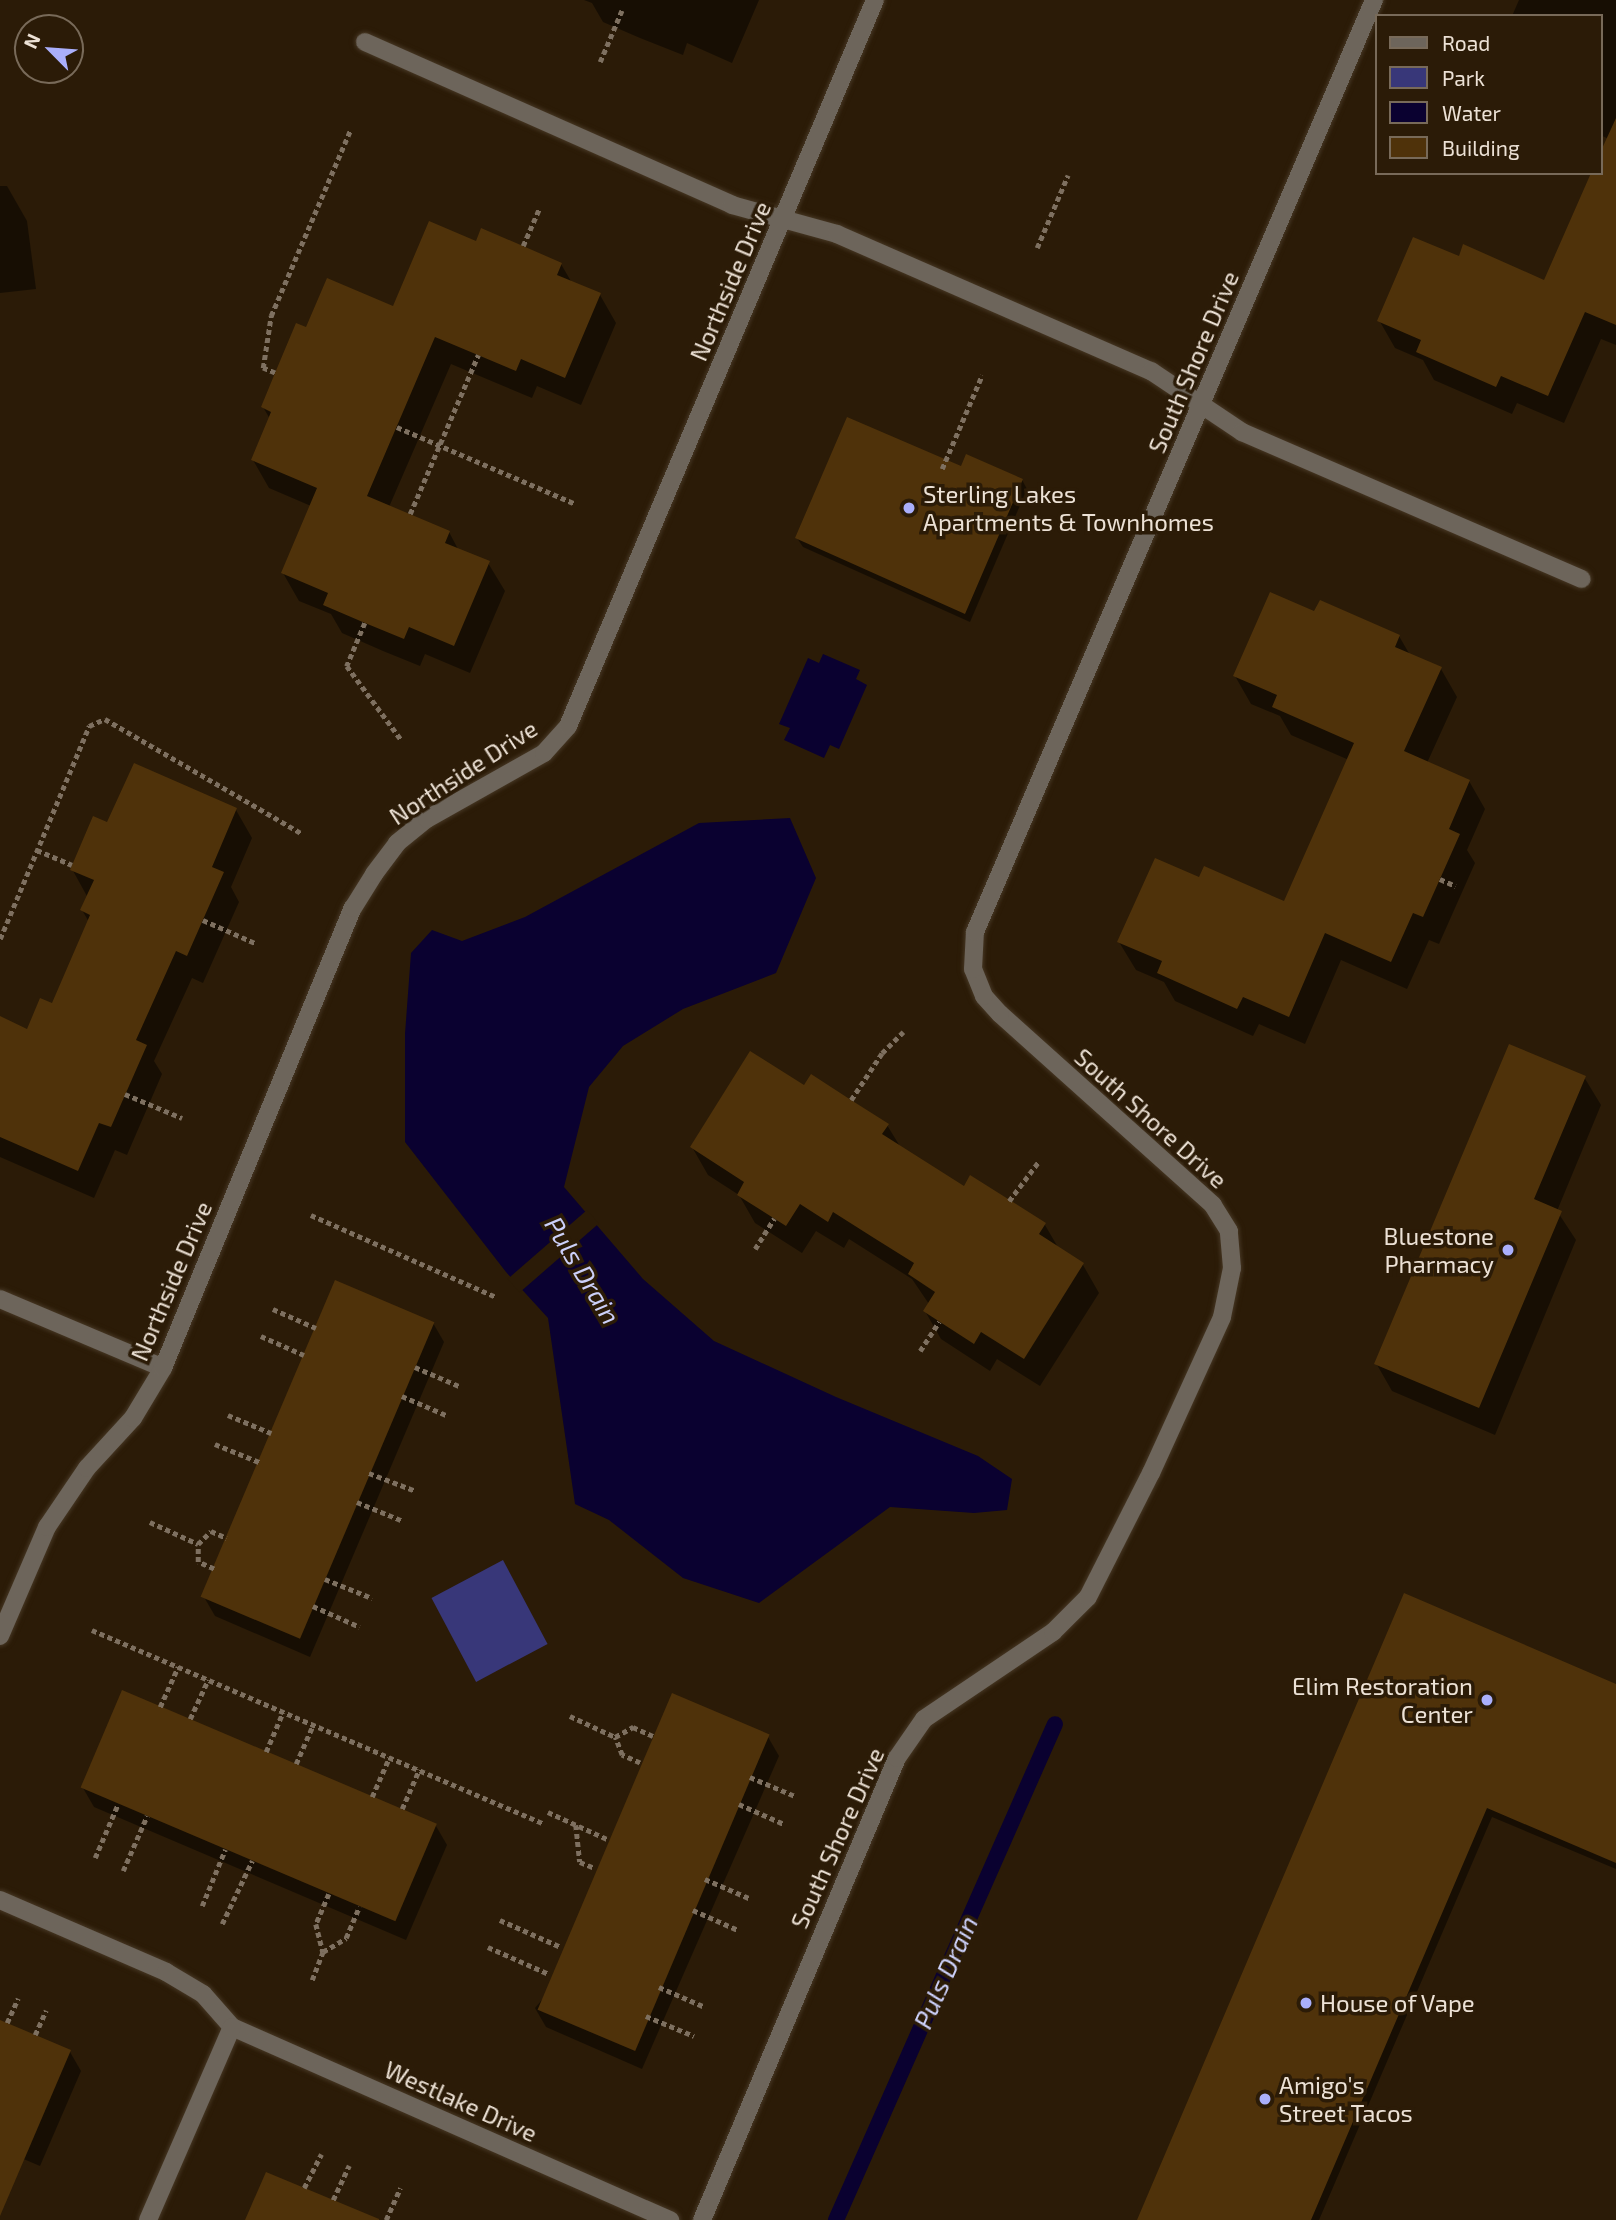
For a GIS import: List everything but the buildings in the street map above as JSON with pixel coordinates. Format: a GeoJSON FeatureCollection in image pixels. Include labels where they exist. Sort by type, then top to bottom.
{"type":"FeatureCollection","features":[{"type":"Feature","properties":{"kind":"street","name":"Northside Drive"},"geometry":{"type":"LineString","coordinates":[[0,1636],[47,1527],[87,1468],[133,1418],[163,1368],[353,908],[374,874],[397,844],[428,819],[544,753],[568,726],[875,0]]}},
{"type":"Feature","properties":{"kind":"street","name":"South Shore Drive"},"geometry":{"type":"LineString","coordinates":[[702,2220],[897,1758],[925,1718],[1053,1632],[1088,1597],[1151,1473],[1222,1317],[1232,1268],[1229,1231],[1213,1205],[1000,1014],[984,996],[973,969],[975,932],[1374,0]]}},
{"type":"Feature","properties":{"kind":"street"},"geometry":{"type":"LineString","coordinates":[[365,42],[732,205],[837,234],[1151,371],[1242,432],[1582,579]]}},
{"type":"Feature","properties":{"kind":"street"},"geometry":{"type":"LineString","coordinates":[[0,1299],[163,1368]]}},
{"type":"Feature","properties":{"kind":"street","name":"Westlake Drive"},"geometry":{"type":"LineString","coordinates":[[0,1900],[166,1972],[203,1994],[233,2027],[670,2220]]}},
{"type":"Feature","properties":{"kind":"street"},"geometry":{"type":"LineString","coordinates":[[148,2220],[233,2027]]}},
{"type":"Feature","properties":{"kind":"path"},"geometry":{"type":"LineString","coordinates":[[600,62],[622,10]]}},
{"type":"Feature","properties":{"kind":"path"},"geometry":{"type":"LineString","coordinates":[[275,373],[263,368],[271,316],[350,131]]}},
{"type":"Feature","properties":{"kind":"path"},"geometry":{"type":"LineString","coordinates":[[1037,248],[1068,175]]}},
{"type":"Feature","properties":{"kind":"path"},"geometry":{"type":"LineString","coordinates":[[523,246],[539,209]]}},
{"type":"Feature","properties":{"kind":"path"},"geometry":{"type":"LineString","coordinates":[[410,514],[478,355]]}},
{"type":"Feature","properties":{"kind":"path"},"geometry":{"type":"LineString","coordinates":[[942,468],[982,375]]}},
{"type":"Feature","properties":{"kind":"path"},"geometry":{"type":"LineString","coordinates":[[397,427],[576,504]]}},
{"type":"Feature","properties":{"kind":"path"},"geometry":{"type":"LineString","coordinates":[[365,623],[347,666],[402,741]]}},
{"type":"Feature","properties":{"kind":"path"},"geometry":{"type":"LineString","coordinates":[[0,939],[89,726],[105,719],[301,833]]}},
{"type":"Feature","properties":{"kind":"path"},"geometry":{"type":"LineString","coordinates":[[37,850],[72,865]]}},
{"type":"Feature","properties":{"kind":"path"},"geometry":{"type":"LineString","coordinates":[[1440,879],[1456,886]]}},
{"type":"Feature","properties":{"kind":"path"},"geometry":{"type":"LineString","coordinates":[[202,920],[255,943]]}},
{"type":"Feature","properties":{"kind":"path"},"geometry":{"type":"LineString","coordinates":[[852,1100],[882,1053],[903,1032]]}},
{"type":"Feature","properties":{"kind":"path"},"geometry":{"type":"LineString","coordinates":[[125,1094],[182,1118]]}},
{"type":"Feature","properties":{"kind":"path"},"geometry":{"type":"LineString","coordinates":[[1009,1201],[1040,1161]]}},
{"type":"Feature","properties":{"kind":"path"},"geometry":{"type":"LineString","coordinates":[[311,1215],[496,1297]]}},
{"type":"Feature","properties":{"kind":"path"},"geometry":{"type":"LineString","coordinates":[[755,1249],[774,1219]]}},
{"type":"Feature","properties":{"kind":"path"},"geometry":{"type":"LineString","coordinates":[[273,1309],[316,1328]]}},
{"type":"Feature","properties":{"kind":"path"},"geometry":{"type":"LineString","coordinates":[[920,1350],[939,1322]]}},
{"type":"Feature","properties":{"kind":"path"},"geometry":{"type":"LineString","coordinates":[[261,1336],[304,1355]]}},
{"type":"Feature","properties":{"kind":"path"},"geometry":{"type":"LineString","coordinates":[[415,1367],[459,1386]]}},
{"type":"Feature","properties":{"kind":"path"},"geometry":{"type":"LineString","coordinates":[[402,1396],[446,1415]]}},
{"type":"Feature","properties":{"kind":"path"},"geometry":{"type":"LineString","coordinates":[[228,1415],[271,1433]]}},
{"type":"Feature","properties":{"kind":"path"},"geometry":{"type":"LineString","coordinates":[[215,1444],[259,1462]]}},
{"type":"Feature","properties":{"kind":"path"},"geometry":{"type":"LineString","coordinates":[[369,1473],[416,1491]]}},
{"type":"Feature","properties":{"kind":"path"},"geometry":{"type":"LineString","coordinates":[[358,1502],[403,1521]]}},
{"type":"Feature","properties":{"kind":"path"},"geometry":{"type":"LineString","coordinates":[[150,1522],[198,1545]]}},
{"type":"Feature","properties":{"kind":"path"},"geometry":{"type":"LineString","coordinates":[[214,1569],[198,1562],[198,1545],[211,1531],[227,1538]]}},
{"type":"Feature","properties":{"kind":"path"},"geometry":{"type":"LineString","coordinates":[[324,1579],[372,1598]]}},
{"type":"Feature","properties":{"kind":"path"},"geometry":{"type":"LineString","coordinates":[[313,1606],[360,1627]]}},
{"type":"Feature","properties":{"kind":"path"},"geometry":{"type":"LineString","coordinates":[[92,1630],[542,1823]]}},
{"type":"Feature","properties":{"kind":"path"},"geometry":{"type":"LineString","coordinates":[[160,1707],[178,1667]]}},
{"type":"Feature","properties":{"kind":"path"},"geometry":{"type":"LineString","coordinates":[[190,1719],[208,1680]]}},
{"type":"Feature","properties":{"kind":"path"},"geometry":{"type":"LineString","coordinates":[[266,1752],[283,1712]]}},
{"type":"Feature","properties":{"kind":"path"},"geometry":{"type":"LineString","coordinates":[[570,1716],[615,1737],[622,1755],[640,1763]]}},
{"type":"Feature","properties":{"kind":"path"},"geometry":{"type":"LineString","coordinates":[[296,1764],[313,1725]]}},
{"type":"Feature","properties":{"kind":"path"},"geometry":{"type":"LineString","coordinates":[[615,1737],[633,1727],[653,1735]]}},
{"type":"Feature","properties":{"kind":"path"},"geometry":{"type":"LineString","coordinates":[[372,1797],[389,1758]]}},
{"type":"Feature","properties":{"kind":"path"},"geometry":{"type":"LineString","coordinates":[[402,1809],[419,1770]]}},
{"type":"Feature","properties":{"kind":"path"},"geometry":{"type":"LineString","coordinates":[[750,1777],[795,1796]]}},
{"type":"Feature","properties":{"kind":"path"},"geometry":{"type":"LineString","coordinates":[[95,1858],[118,1804]]}},
{"type":"Feature","properties":{"kind":"path"},"geometry":{"type":"LineString","coordinates":[[739,1804],[784,1824]]}},
{"type":"Feature","properties":{"kind":"path"},"geometry":{"type":"LineString","coordinates":[[548,1812],[607,1839]]}},
{"type":"Feature","properties":{"kind":"path"},"geometry":{"type":"LineString","coordinates":[[124,1871],[147,1816]]}},
{"type":"Feature","properties":{"kind":"path"},"geometry":{"type":"LineString","coordinates":[[576,1825],[580,1862],[595,1868]]}},
{"type":"Feature","properties":{"kind":"path"},"geometry":{"type":"LineString","coordinates":[[202,1906],[225,1850]]}},
{"type":"Feature","properties":{"kind":"path"},"geometry":{"type":"LineString","coordinates":[[222,1924],[252,1861]]}},
{"type":"Feature","properties":{"kind":"path"},"geometry":{"type":"LineString","coordinates":[[705,1880],[751,1899]]}},
{"type":"Feature","properties":{"kind":"path"},"geometry":{"type":"LineString","coordinates":[[312,1980],[323,1952],[316,1924],[329,1894]]}},
{"type":"Feature","properties":{"kind":"path"},"geometry":{"type":"LineString","coordinates":[[323,1952],[346,1938],[359,1907]]}},
{"type":"Feature","properties":{"kind":"path"},"geometry":{"type":"LineString","coordinates":[[693,1910],[738,1930]]}},
{"type":"Feature","properties":{"kind":"path"},"geometry":{"type":"LineString","coordinates":[[500,1920],[561,1947]]}},
{"type":"Feature","properties":{"kind":"path"},"geometry":{"type":"LineString","coordinates":[[488,1947],[549,1974]]}},
{"type":"Feature","properties":{"kind":"path"},"geometry":{"type":"LineString","coordinates":[[659,1987],[705,2007]]}},
{"type":"Feature","properties":{"kind":"path"},"geometry":{"type":"LineString","coordinates":[[7,2023],[18,1998]]}},
{"type":"Feature","properties":{"kind":"path"},"geometry":{"type":"LineString","coordinates":[[35,2035],[46,2010]]}},
{"type":"Feature","properties":{"kind":"path"},"geometry":{"type":"LineString","coordinates":[[646,2016],[694,2036]]}},
{"type":"Feature","properties":{"kind":"path"},"geometry":{"type":"LineString","coordinates":[[304,2188],[321,2154]]}},
{"type":"Feature","properties":{"kind":"path"},"geometry":{"type":"LineString","coordinates":[[332,2200],[349,2166]]}},
{"type":"Feature","properties":{"kind":"path"},"geometry":{"type":"LineString","coordinates":[[386,2220],[400,2188]]}},
{"type":"Feature","properties":{"kind":"green space"},"geometry":{"type":"Polygon","coordinates":[[[503,1560],[548,1644],[476,1682],[431,1598],[503,1560]]]}},
{"type":"Feature","properties":{"kind":"water"},"geometry":{"type":"Polygon","coordinates":[[[823,654],[860,670],[856,679],[867,685],[839,749],[830,745],[824,758],[784,740],[790,728],[779,724],[808,658],[819,663],[823,654]]]}},
{"type":"Feature","properties":{"kind":"water"},"geometry":{"type":"Polygon","coordinates":[[[790,818],[816,878],[776,973],[683,1009],[623,1046],[589,1087],[564,1187],[643,1279],[714,1341],[836,1397],[978,1456],[1012,1479],[1007,1510],[974,1513],[890,1507],[759,1603],[683,1578],[609,1520],[575,1504],[548,1318],[506,1272],[405,1142],[405,1034],[411,953],[432,930],[462,941],[525,917],[699,823],[790,818]]]}},
{"type":"Feature","properties":{"kind":"pier"},"geometry":{"type":"Polygon","coordinates":[[[587,1210],[599,1224],[520,1292],[508,1279],[587,1210]]]}},
{"type":"Feature","properties":{"kind":"waterway","name":"Puls Drain"},"geometry":{"type":"LineString","coordinates":[[836,2220],[1055,1724]]}},
{"type":"Feature","properties":{"kind":"place","name":"Sterling Lakes Apartments & Townhomes"},"geometry":{"type":"Point","coordinates":[909,508]}},
{"type":"Feature","properties":{"kind":"place","name":"Bluestone Pharmacy"},"geometry":{"type":"Point","coordinates":[1508,1250]}},
{"type":"Feature","properties":{"kind":"place","name":"Elim Restoration Center"},"geometry":{"type":"Point","coordinates":[1487,1700]}},
{"type":"Feature","properties":{"kind":"place","name":"House of Vape"},"geometry":{"type":"Point","coordinates":[1306,2003]}},
{"type":"Feature","properties":{"kind":"place","name":"Amigo's Street Tacos"},"geometry":{"type":"Point","coordinates":[1265,2099]}}]}
